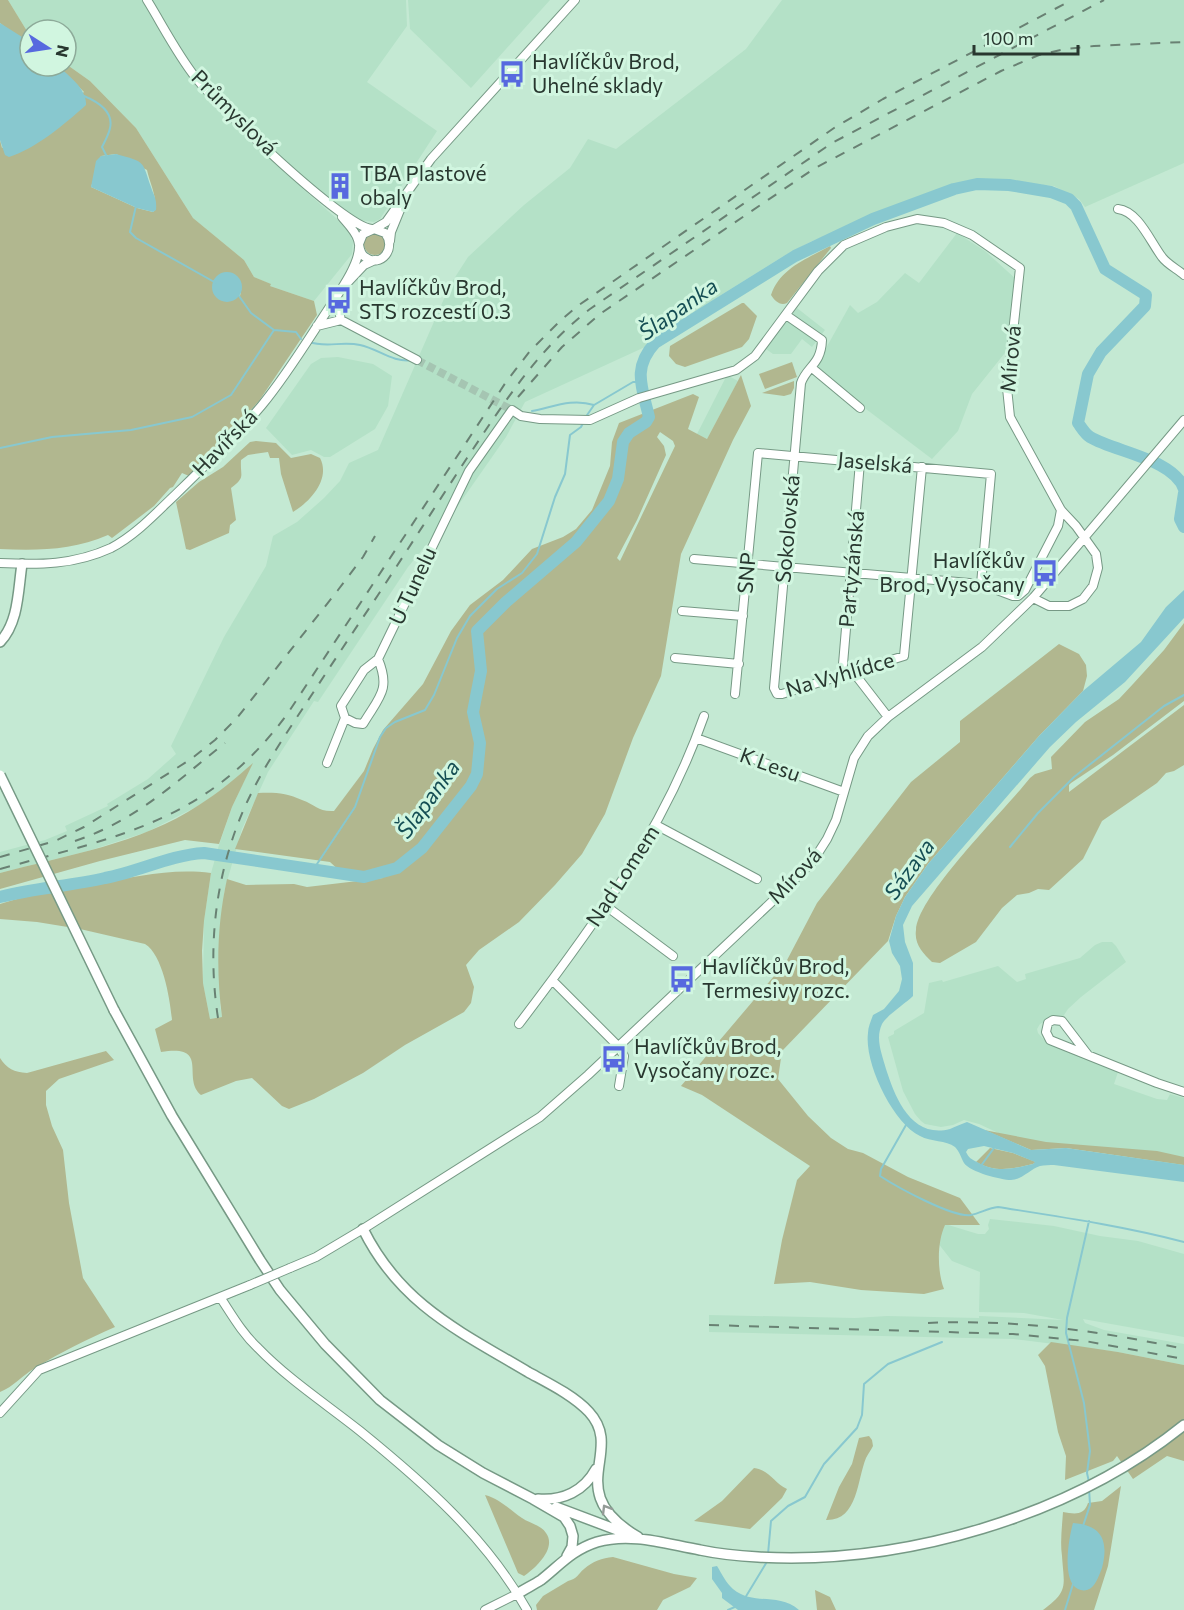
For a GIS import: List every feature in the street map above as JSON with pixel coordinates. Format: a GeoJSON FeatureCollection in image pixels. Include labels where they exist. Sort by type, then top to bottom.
{"type":"FeatureCollection","features":[{"type":"Feature","properties":{"kind":"main road"},"geometry":{"type":"LineString","coordinates":[[0,642],[9,631],[13,620],[22,564]]}},
{"type":"Feature","properties":{"kind":"main road"},"geometry":{"type":"LineString","coordinates":[[0,775],[114,1010],[172,1116],[280,1290],[325,1344],[380,1400],[438,1445],[483,1473],[557,1512],[568,1521],[573,1536],[572,1547],[567,1556]]}},
{"type":"Feature","properties":{"kind":"main road"},"geometry":{"type":"LineString","coordinates":[[363,1229],[387,1270],[427,1310],[554,1387],[587,1410],[597,1425],[601,1437],[597,1486],[604,1508],[619,1525],[641,1539]]}},
{"type":"Feature","properties":{"kind":"main road"},"geometry":{"type":"LineString","coordinates":[[517,1594],[538,1581],[567,1556],[598,1542],[620,1538],[641,1539],[719,1554],[788,1558],[869,1553],[951,1537],[1001,1522],[1098,1482],[1184,1425]]}},
{"type":"Feature","properties":{"kind":"main road"},"geometry":{"type":"LineString","coordinates":[[533,1498],[553,1500],[572,1494],[588,1481],[598,1464]]}},
{"type":"Feature","properties":{"kind":"main road"},"geometry":{"type":"LineString","coordinates":[[533,1498],[641,1539]]}},
{"type":"Feature","properties":{"kind":"street","name":"Průmyslová"},"geometry":{"type":"LineString","coordinates":[[147,0],[179,55],[197,79],[235,120],[338,211],[363,227],[373,229]]}},
{"type":"Feature","properties":{"kind":"street","name":"Havířská"},"geometry":{"type":"LineString","coordinates":[[343,287],[358,256],[362,235],[386,222],[431,159],[575,0]]}},
{"type":"Feature","properties":{"kind":"street","name":"Havířská"},"geometry":{"type":"LineString","coordinates":[[0,562],[47,565],[74,561],[124,541],[211,460],[262,405],[343,287],[364,265],[381,259],[387,254],[390,249],[394,223],[412,184]]}},
{"type":"Feature","properties":{"kind":"street"},"geometry":{"type":"LineString","coordinates":[[1118,209],[1126,210],[1134,217],[1164,259],[1184,275]]}},
{"type":"Feature","properties":{"kind":"street","name":"Průmyslová"},"geometry":{"type":"LineString","coordinates":[[338,211],[357,236],[359,246]]}},
{"type":"Feature","properties":{"kind":"street","name":"Mírová"},"geometry":{"type":"LineString","coordinates":[[786,315],[818,271],[844,245],[886,227],[917,219],[944,223],[972,235],[1020,268],[1007,388],[1008,409],[1021,440],[1061,510],[1096,554],[1098,568],[1093,586],[1083,599],[1069,606],[1049,606],[1033,598]]}},
{"type":"Feature","properties":{"kind":"street"},"geometry":{"type":"LineString","coordinates":[[373,229],[386,233],[390,241]]}},
{"type":"Feature","properties":{"kind":"street"},"geometry":{"type":"LineString","coordinates":[[359,246],[365,256],[375,260]]}},
{"type":"Feature","properties":{"kind":"street"},"geometry":{"type":"LineString","coordinates":[[336,297],[341,320]]}},
{"type":"Feature","properties":{"kind":"street","name":"Sokolovská"},"geometry":{"type":"LineString","coordinates":[[776,693],[774,689],[801,383],[819,356],[822,340],[786,315]]}},
{"type":"Feature","properties":{"kind":"street","name":"U Tunelu"},"geometry":{"type":"LineString","coordinates":[[327,763],[345,718],[341,706],[364,670],[378,659],[468,471],[512,410],[521,416],[590,420],[639,398],[736,370],[755,356],[786,315]]}},
{"type":"Feature","properties":{"kind":"street"},"geometry":{"type":"LineString","coordinates":[[317,326],[341,320],[417,360]]}},
{"type":"Feature","properties":{"kind":"street"},"geometry":{"type":"LineString","coordinates":[[813,368],[860,408]]}},
{"type":"Feature","properties":{"kind":"street","name":"Mírová"},"geometry":{"type":"LineString","coordinates":[[0,1413],[4,1403],[39,1370],[316,1257],[520,1131],[548,1110],[807,867],[821,850],[830,833],[854,758],[870,733],[982,647],[1033,598],[1184,420]]}},
{"type":"Feature","properties":{"kind":"street","name":"Jaselská"},"geometry":{"type":"LineString","coordinates":[[759,453],[991,474],[981,584]]}},
{"type":"Feature","properties":{"kind":"street","name":"SNP"},"geometry":{"type":"LineString","coordinates":[[735,694],[759,453]]}},
{"type":"Feature","properties":{"kind":"street","name":"Partyzánská"},"geometry":{"type":"LineString","coordinates":[[842,676],[860,462]]}},
{"type":"Feature","properties":{"kind":"street"},"geometry":{"type":"LineString","coordinates":[[912,577],[922,467]]}},
{"type":"Feature","properties":{"kind":"street"},"geometry":{"type":"LineString","coordinates":[[694,559],[981,584],[1018,596],[1025,590],[1059,526],[1061,510]]}},
{"type":"Feature","properties":{"kind":"street","name":"Na Vyhlídce"},"geometry":{"type":"LineString","coordinates":[[776,693],[782,694],[904,656],[912,577]]}},
{"type":"Feature","properties":{"kind":"street"},"geometry":{"type":"LineString","coordinates":[[682,611],[743,616]]}},
{"type":"Feature","properties":{"kind":"street"},"geometry":{"type":"LineString","coordinates":[[675,658],[739,664]]}},
{"type":"Feature","properties":{"kind":"street"},"geometry":{"type":"LineString","coordinates":[[345,718],[363,724],[384,687],[384,675],[378,659]]}},
{"type":"Feature","properties":{"kind":"street"},"geometry":{"type":"LineString","coordinates":[[854,673],[888,717]]}},
{"type":"Feature","properties":{"kind":"street","name":"Nad Lomem"},"geometry":{"type":"LineString","coordinates":[[519,1024],[633,866],[678,781],[704,716]]}},
{"type":"Feature","properties":{"kind":"street","name":"K Lesu"},"geometry":{"type":"LineString","coordinates":[[696,738],[844,792]]}},
{"type":"Feature","properties":{"kind":"street"},"geometry":{"type":"LineString","coordinates":[[656,825],[757,879]]}},
{"type":"Feature","properties":{"kind":"street"},"geometry":{"type":"LineString","coordinates":[[606,906],[673,956]]}},
{"type":"Feature","properties":{"kind":"street"},"geometry":{"type":"LineString","coordinates":[[552,980],[618,1046],[624,1056],[619,1086]]}},
{"type":"Feature","properties":{"kind":"street"},"geometry":{"type":"LineString","coordinates":[[1088,1054],[1062,1021],[1053,1020],[1048,1023],[1046,1032],[1050,1040],[1184,1092]]}},
{"type":"Feature","properties":{"kind":"street"},"geometry":{"type":"LineString","coordinates":[[220,1297],[244,1334],[269,1359],[361,1431],[440,1498],[468,1528],[527,1610]]}},
{"type":"Feature","properties":{"kind":"street"},"geometry":{"type":"LineString","coordinates":[[485,1610],[517,1594]]}},
{"type":"Feature","properties":{"kind":"shaded area"},"geometry":{"type":"Polygon","coordinates":[[[0,0],[8,0],[19,18],[18,35],[0,23],[0,0]]]}},
{"type":"Feature","properties":{"kind":"shaded area"},"geometry":{"type":"Polygon","coordinates":[[[8,0],[406,0],[407,26],[367,82],[437,131],[380,219],[374,222],[360,220],[312,186],[303,189],[336,218],[350,234],[353,242],[352,254],[314,301],[270,286],[254,277],[244,260],[193,218],[136,128],[90,81],[78,72],[78,18],[19,18],[8,0]]]}},
{"type":"Feature","properties":{"kind":"shaded area"},"geometry":{"type":"Polygon","coordinates":[[[408,0],[550,0],[471,88],[410,29],[408,0]]]}},
{"type":"Feature","properties":{"kind":"shaded area"},"geometry":{"type":"Polygon","coordinates":[[[782,0],[1184,0],[1184,163],[1085,207],[1079,199],[1054,186],[979,179],[944,187],[810,242],[657,335],[645,347],[525,402],[506,437],[455,510],[408,567],[318,702],[314,701],[268,772],[242,829],[224,892],[220,1006],[222,1017],[210,1019],[203,983],[204,921],[211,873],[219,845],[232,807],[252,764],[231,783],[198,806],[147,832],[88,851],[0,873],[0,852],[45,840],[67,831],[65,826],[108,806],[107,804],[148,779],[176,754],[171,746],[224,637],[266,566],[273,536],[297,522],[324,498],[340,481],[349,463],[378,450],[450,285],[468,257],[524,205],[570,168],[588,139],[616,149],[746,49],[782,0]]]}},
{"type":"Feature","properties":{"kind":"shaded area"},"geometry":{"type":"Polygon","coordinates":[[[78,72],[90,81],[136,128],[193,218],[244,260],[254,277],[271,284],[270,286],[314,301],[317,315],[259,401],[189,476],[182,473],[173,487],[154,506],[112,538],[108,535],[68,547],[28,550],[0,549],[0,140],[2,148],[84,92],[70,78],[78,78],[78,72]],[[116,154],[101,156],[91,187],[137,208],[153,212],[155,200],[147,170],[116,154]],[[232,274],[213,281],[213,290],[240,296],[240,283],[232,274]]]}},
{"type":"Feature","properties":{"kind":"shaded area"},"geometry":{"type":"Polygon","coordinates":[[[375,233],[383,236],[386,244],[383,252],[375,255],[367,252],[364,244],[367,236],[375,233]]]}},
{"type":"Feature","properties":{"kind":"shaded area"},"geometry":{"type":"Polygon","coordinates":[[[957,233],[985,251],[1017,280],[1008,349],[972,394],[958,431],[932,459],[866,409],[818,368],[820,359],[850,305],[858,313],[877,302],[905,273],[919,283],[957,233]]]}},
{"type":"Feature","properties":{"kind":"shaded area"},"geometry":{"type":"Polygon","coordinates":[[[830,246],[831,248],[787,303],[780,303],[774,299],[771,295],[775,286],[788,271],[830,246]]]}},
{"type":"Feature","properties":{"kind":"shaded area"},"geometry":{"type":"Polygon","coordinates":[[[742,303],[757,316],[749,339],[742,347],[685,367],[676,364],[669,356],[670,346],[742,303]]]}},
{"type":"Feature","properties":{"kind":"shaded area"},"geometry":{"type":"Polygon","coordinates":[[[797,308],[825,330],[812,347],[802,339],[791,354],[773,354],[766,349],[797,308]]]}},
{"type":"Feature","properties":{"kind":"shaded area"},"geometry":{"type":"Polygon","coordinates":[[[338,357],[373,364],[392,376],[388,406],[375,429],[330,457],[324,457],[311,450],[292,455],[266,428],[311,364],[321,358],[338,357]]]}},
{"type":"Feature","properties":{"kind":"shaded area"},"geometry":{"type":"Polygon","coordinates":[[[792,362],[797,377],[765,389],[759,374],[792,362]]]}},
{"type":"Feature","properties":{"kind":"shaded area"},"geometry":{"type":"Polygon","coordinates":[[[727,375],[738,381],[707,439],[697,434],[727,375]]]}},
{"type":"Feature","properties":{"kind":"shaded area"},"geometry":{"type":"Polygon","coordinates":[[[741,375],[751,406],[681,554],[661,676],[633,738],[605,814],[582,854],[555,885],[519,922],[479,950],[466,965],[474,987],[471,1003],[464,1012],[405,1045],[363,1073],[314,1099],[289,1109],[282,1106],[252,1078],[236,1081],[201,1095],[193,1080],[192,1064],[186,1053],[161,1052],[155,1029],[172,1020],[171,1011],[161,967],[157,958],[145,944],[80,929],[0,919],[0,904],[35,895],[153,874],[211,873],[204,921],[203,983],[210,1019],[222,1017],[218,948],[227,879],[246,885],[294,884],[307,887],[383,878],[372,871],[360,874],[342,873],[330,862],[235,849],[258,793],[286,794],[321,809],[334,811],[364,771],[383,730],[423,684],[451,631],[470,605],[503,580],[532,549],[563,537],[576,529],[592,510],[610,466],[612,442],[619,423],[693,394],[699,397],[688,429],[707,439],[741,375]],[[660,432],[657,437],[664,446],[666,455],[617,558],[620,561],[675,446],[673,441],[660,432]]]}},
{"type":"Feature","properties":{"kind":"shaded area"},"geometry":{"type":"Polygon","coordinates":[[[794,381],[791,394],[784,396],[762,393],[794,381]]]}},
{"type":"Feature","properties":{"kind":"shaded area"},"geometry":{"type":"Polygon","coordinates":[[[250,442],[276,443],[291,458],[311,454],[320,458],[323,474],[317,489],[293,512],[281,474],[279,458],[270,458],[268,452],[248,455],[241,460],[240,479],[231,488],[236,520],[230,525],[229,533],[190,550],[186,549],[176,502],[199,482],[223,467],[250,442]]]}},
{"type":"Feature","properties":{"kind":"shaded area"},"geometry":{"type":"Polygon","coordinates":[[[1184,623],[1184,701],[1113,755],[1071,783],[1069,792],[1184,705],[1184,765],[1166,773],[1157,783],[1102,821],[1083,859],[1049,890],[1038,889],[1017,895],[1002,908],[976,942],[940,963],[932,962],[918,944],[916,930],[920,915],[946,875],[1030,778],[1035,774],[1052,769],[1051,757],[1085,722],[1119,699],[1164,650],[1184,623]]]}},
{"type":"Feature","properties":{"kind":"shaded area"},"geometry":{"type":"Polygon","coordinates":[[[1059,644],[1079,654],[1086,665],[1087,676],[1083,691],[1039,736],[928,864],[905,897],[888,941],[782,1051],[778,1079],[808,1116],[831,1138],[848,1149],[863,1153],[908,1177],[960,1198],[980,1225],[945,1225],[940,1240],[939,1257],[944,1289],[924,1294],[861,1290],[810,1282],[774,1284],[797,1180],[810,1166],[702,1095],[681,1086],[786,962],[817,903],[911,782],[960,742],[960,721],[1059,644]]]}},
{"type":"Feature","properties":{"kind":"shaded area"},"geometry":{"type":"Polygon","coordinates":[[[253,763],[232,807],[219,844],[185,840],[0,889],[0,873],[102,847],[152,830],[199,805],[253,763]]]}},
{"type":"Feature","properties":{"kind":"shaded area"},"geometry":{"type":"Polygon","coordinates":[[[1102,942],[1112,942],[1126,962],[1081,997],[1062,1018],[1053,1017],[1040,1024],[1037,1029],[1038,1033],[1046,1042],[1118,1072],[1114,1084],[1157,1099],[1167,1100],[1170,1094],[1184,1098],[1184,1166],[1007,1137],[964,1120],[941,1127],[921,1121],[903,1091],[888,1037],[924,1013],[929,983],[942,980],[943,982],[998,966],[1017,982],[1026,979],[1025,974],[1080,958],[1102,942]]]}},
{"type":"Feature","properties":{"kind":"shaded area"},"geometry":{"type":"Polygon","coordinates":[[[106,1051],[114,1060],[59,1079],[46,1091],[46,1105],[52,1126],[63,1150],[69,1203],[83,1278],[115,1327],[55,1357],[0,1392],[0,1058],[11,1069],[27,1073],[106,1051]]]}},
{"type":"Feature","properties":{"kind":"shaded area"},"geometry":{"type":"Polygon","coordinates":[[[984,1130],[1046,1142],[1157,1151],[1184,1157],[1184,1165],[1066,1148],[1031,1150],[984,1130]]]}},
{"type":"Feature","properties":{"kind":"shaded area"},"geometry":{"type":"Polygon","coordinates":[[[990,1148],[1013,1153],[1036,1162],[1025,1166],[997,1169],[976,1162],[990,1148]]]}},
{"type":"Feature","properties":{"kind":"shaded area"},"geometry":{"type":"Polygon","coordinates":[[[990,1219],[1054,1226],[1138,1241],[1184,1254],[1184,1337],[1083,1319],[1085,1323],[1104,1330],[1184,1344],[1184,1365],[1118,1352],[1013,1339],[709,1332],[709,1315],[855,1318],[887,1316],[979,1318],[979,1316],[1063,1320],[1024,1313],[979,1312],[980,1272],[952,1261],[934,1238],[945,1224],[985,1234],[989,1229],[990,1219]]]}},
{"type":"Feature","properties":{"kind":"shaded area"},"geometry":{"type":"Polygon","coordinates":[[[1051,1342],[1184,1365],[1184,1461],[1167,1456],[1133,1479],[1117,1456],[1113,1461],[1065,1480],[1066,1456],[1058,1432],[1045,1366],[1038,1355],[1051,1342]]]}},
{"type":"Feature","properties":{"kind":"shaded area"},"geometry":{"type":"Polygon","coordinates":[[[869,1436],[873,1446],[866,1458],[855,1498],[844,1514],[837,1519],[826,1520],[839,1487],[852,1464],[859,1438],[869,1436]]]}},
{"type":"Feature","properties":{"kind":"shaded area"},"geometry":{"type":"Polygon","coordinates":[[[754,1468],[764,1471],[787,1489],[782,1498],[750,1529],[694,1521],[722,1501],[754,1468]]]}},
{"type":"Feature","properties":{"kind":"shaded area"},"geometry":{"type":"Polygon","coordinates":[[[1121,1486],[1108,1566],[1094,1610],[1043,1610],[1057,1598],[1063,1587],[1061,1545],[1063,1512],[1081,1512],[1088,1503],[1102,1501],[1121,1486]]]}},
{"type":"Feature","properties":{"kind":"shaded area"},"geometry":{"type":"Polygon","coordinates":[[[485,1495],[541,1528],[549,1539],[544,1557],[524,1576],[518,1573],[485,1495]]]}},
{"type":"Feature","properties":{"kind":"shaded area"},"geometry":{"type":"Polygon","coordinates":[[[613,1557],[697,1578],[690,1587],[663,1600],[657,1610],[537,1610],[536,1605],[543,1596],[573,1579],[594,1562],[613,1557]]]}},
{"type":"Feature","properties":{"kind":"shaded area"},"geometry":{"type":"Polygon","coordinates":[[[815,1590],[830,1597],[836,1610],[817,1610],[815,1590]]]}},
{"type":"Feature","properties":{"kind":"water"},"geometry":{"type":"Polygon","coordinates":[[[0,23],[18,34],[18,78],[71,78],[84,94],[86,105],[59,128],[19,153],[9,157],[5,155],[0,140],[0,23]]]}},
{"type":"Feature","properties":{"kind":"water"},"geometry":{"type":"Polygon","coordinates":[[[116,154],[138,161],[144,167],[155,198],[156,210],[153,212],[137,208],[91,187],[96,161],[101,156],[116,154]]]}},
{"type":"Feature","properties":{"kind":"water"},"geometry":{"type":"Polygon","coordinates":[[[227,272],[238,276],[242,287],[238,298],[227,302],[216,298],[212,287],[216,276],[227,272]]]}},
{"type":"Feature","properties":{"kind":"water"},"geometry":{"type":"Polygon","coordinates":[[[1184,590],[1184,618],[1125,682],[1076,722],[1050,747],[912,906],[903,925],[905,942],[913,963],[913,996],[884,1021],[879,1041],[894,1092],[907,1113],[925,1128],[950,1129],[967,1122],[1031,1150],[1066,1148],[1184,1165],[1184,1182],[1054,1165],[1040,1166],[1015,1180],[986,1175],[967,1166],[955,1147],[924,1138],[910,1129],[891,1106],[876,1075],[868,1046],[869,1026],[873,1015],[884,1009],[899,991],[902,979],[900,966],[892,953],[889,941],[896,916],[905,897],[928,864],[1039,736],[1083,691],[1141,642],[1166,607],[1184,590]],[[984,1146],[968,1149],[966,1152],[975,1161],[991,1168],[1004,1169],[1035,1162],[1013,1153],[984,1146]]]}},
{"type":"Feature","properties":{"kind":"water"},"geometry":{"type":"Polygon","coordinates":[[[1073,1523],[1091,1527],[1097,1531],[1104,1542],[1104,1558],[1098,1579],[1091,1588],[1086,1590],[1078,1589],[1069,1577],[1068,1558],[1073,1523]]]}},
{"type":"Feature","properties":{"kind":"water"},"geometry":{"type":"Polygon","coordinates":[[[717,1566],[728,1584],[741,1594],[783,1602],[799,1610],[738,1610],[722,1598],[722,1593],[712,1579],[712,1567],[717,1566]]]}},
{"type":"Feature","properties":{"kind":"waterway"},"geometry":{"type":"LineString","coordinates":[[84,96],[99,104],[107,112],[111,122],[102,147],[106,155]]}},
{"type":"Feature","properties":{"kind":"waterway","name":"Šlapanka"},"geometry":{"type":"LineString","coordinates":[[0,897],[105,878],[179,857],[204,853],[364,877],[397,868],[422,848],[471,786],[477,774],[480,743],[473,712],[481,671],[477,631],[506,602],[576,542],[609,501],[618,479],[623,442],[629,433],[646,422],[649,417],[642,387],[641,369],[643,361],[655,343],[795,256],[873,219],[954,189],[977,184],[1009,185],[1051,192],[1069,199],[1076,206],[1105,269],[1146,295],[1145,306],[1101,352],[1088,374],[1078,423],[1090,437],[1143,457],[1169,470],[1184,489]]}},
{"type":"Feature","properties":{"kind":"waterway"},"geometry":{"type":"LineString","coordinates":[[136,206],[130,232],[136,238],[216,283]]}},
{"type":"Feature","properties":{"kind":"waterway"},"geometry":{"type":"LineString","coordinates":[[239,296],[251,313],[274,330],[296,332],[301,339]]}},
{"type":"Feature","properties":{"kind":"waterway"},"geometry":{"type":"LineString","coordinates":[[0,448],[52,437],[131,430],[192,417],[231,395],[274,330]]}},
{"type":"Feature","properties":{"kind":"waterway"},"geometry":{"type":"LineString","coordinates":[[309,342],[360,345],[392,358],[413,360]]}},
{"type":"Feature","properties":{"kind":"waterway"},"geometry":{"type":"LineString","coordinates":[[532,411],[578,402],[594,405],[633,382],[641,382]]}},
{"type":"Feature","properties":{"kind":"waterway"},"geometry":{"type":"LineString","coordinates":[[585,418],[594,405]]}},
{"type":"Feature","properties":{"kind":"waterway"},"geometry":{"type":"LineString","coordinates":[[313,870],[355,807],[380,737],[386,728],[425,710],[434,695],[457,638],[470,616],[497,589],[522,573],[537,554],[555,497],[565,474],[570,435],[583,423]]}},
{"type":"Feature","properties":{"kind":"waterway","name":"Šlapanka"},"geometry":{"type":"LineString","coordinates":[[1184,493],[1180,519],[1184,527]]}},
{"type":"Feature","properties":{"kind":"waterway","name":"Šlapanka"},"geometry":{"type":"LineString","coordinates":[[1180,519],[1184,517]]}},
{"type":"Feature","properties":{"kind":"waterway"},"geometry":{"type":"LineString","coordinates":[[1010,847],[1038,813],[1074,777],[1164,706],[1184,695]]}},
{"type":"Feature","properties":{"kind":"waterway"},"geometry":{"type":"LineString","coordinates":[[906,1125],[881,1169],[880,1176],[939,1207],[963,1215],[998,1207],[1068,1218],[1184,1242]]}},
{"type":"Feature","properties":{"kind":"waterway"},"geometry":{"type":"LineString","coordinates":[[980,1167],[994,1148]]}},
{"type":"Feature","properties":{"kind":"waterway"},"geometry":{"type":"LineString","coordinates":[[1089,1221],[1067,1318],[1066,1333],[1084,1403],[1090,1451],[1087,1473],[1089,1482]]}},
{"type":"Feature","properties":{"kind":"waterway"},"geometry":{"type":"LineString","coordinates":[[768,1554],[771,1521],[788,1506],[805,1497],[824,1464],[857,1428],[862,1415],[864,1384],[888,1364],[942,1342]]}},
{"type":"Feature","properties":{"kind":"waterway"},"geometry":{"type":"LineString","coordinates":[[1083,1526],[1090,1505],[1089,1488]]}},
{"type":"Feature","properties":{"kind":"waterway"},"geometry":{"type":"LineString","coordinates":[[745,1598],[768,1560]]}},
{"type":"Feature","properties":{"kind":"waterway"},"geometry":{"type":"LineString","coordinates":[[1065,1610],[1073,1584]]}},
{"type":"Feature","properties":{"kind":"waterway"},"geometry":{"type":"LineString","coordinates":[[728,1610],[737,1606]]}},
{"type":"Feature","properties":{"kind":"tunnel"},"geometry":{"type":"LineString","coordinates":[[417,360],[512,410]]}},
{"type":"Feature","properties":{"kind":"railway"},"geometry":{"type":"LineString","coordinates":[[0,869],[85,846],[159,819],[194,801],[227,778],[258,749],[288,713],[506,382],[530,351],[579,305],[834,128],[883,99],[1072,0]]}},
{"type":"Feature","properties":{"kind":"railway"},"geometry":{"type":"LineString","coordinates":[[218,1018],[214,969],[218,897],[229,849],[251,795],[284,736],[522,378],[554,342],[590,309],[832,143],[1104,0]]}},
{"type":"Feature","properties":{"kind":"railway"},"geometry":{"type":"LineString","coordinates":[[518,397],[562,347],[600,314],[815,168],[1001,71],[1039,55],[1094,46],[1184,42]]}},
{"type":"Feature","properties":{"kind":"railway"},"geometry":{"type":"LineString","coordinates":[[0,857],[55,841],[84,827],[191,759],[215,740],[237,718],[338,590],[363,557],[375,536]]}},
{"type":"Feature","properties":{"kind":"railway"},"geometry":{"type":"LineString","coordinates":[[75,841],[98,832],[137,811],[225,743]]}},
{"type":"Feature","properties":{"kind":"railway"},"geometry":{"type":"LineString","coordinates":[[928,1323],[993,1323],[1057,1328],[1184,1349]]}},
{"type":"Feature","properties":{"kind":"railway"},"geometry":{"type":"LineString","coordinates":[[709,1325],[1013,1334],[1085,1341],[1184,1359]]}},
{"type":"Feature","properties":{"kind":"place","name":"Havlíčkův Brod, Uhelné sklady"},"geometry":{"type":"Point","coordinates":[512,74]}},
{"type":"Feature","properties":{"kind":"place","name":"TBA Plastové obaly"},"geometry":{"type":"Point","coordinates":[340,186]}},
{"type":"Feature","properties":{"kind":"place","name":"Havlíčkův Brod, STS rozcestí 0.3"},"geometry":{"type":"Point","coordinates":[339,300]}},
{"type":"Feature","properties":{"kind":"place","name":"Havlíčkův Brod, Vysočany"},"geometry":{"type":"Point","coordinates":[1045,573]}},
{"type":"Feature","properties":{"kind":"place","name":"Havlíčkův Brod, Termesivy rozc."},"geometry":{"type":"Point","coordinates":[682,979]}},
{"type":"Feature","properties":{"kind":"place","name":"Havlíčkův Brod, Vysočany rozc."},"geometry":{"type":"Point","coordinates":[614,1059]}},
{"type":"Feature","properties":{"kind":"water label","name":"Sázava"},"geometry":{"type":"Point","coordinates":[909,869]}}]}
